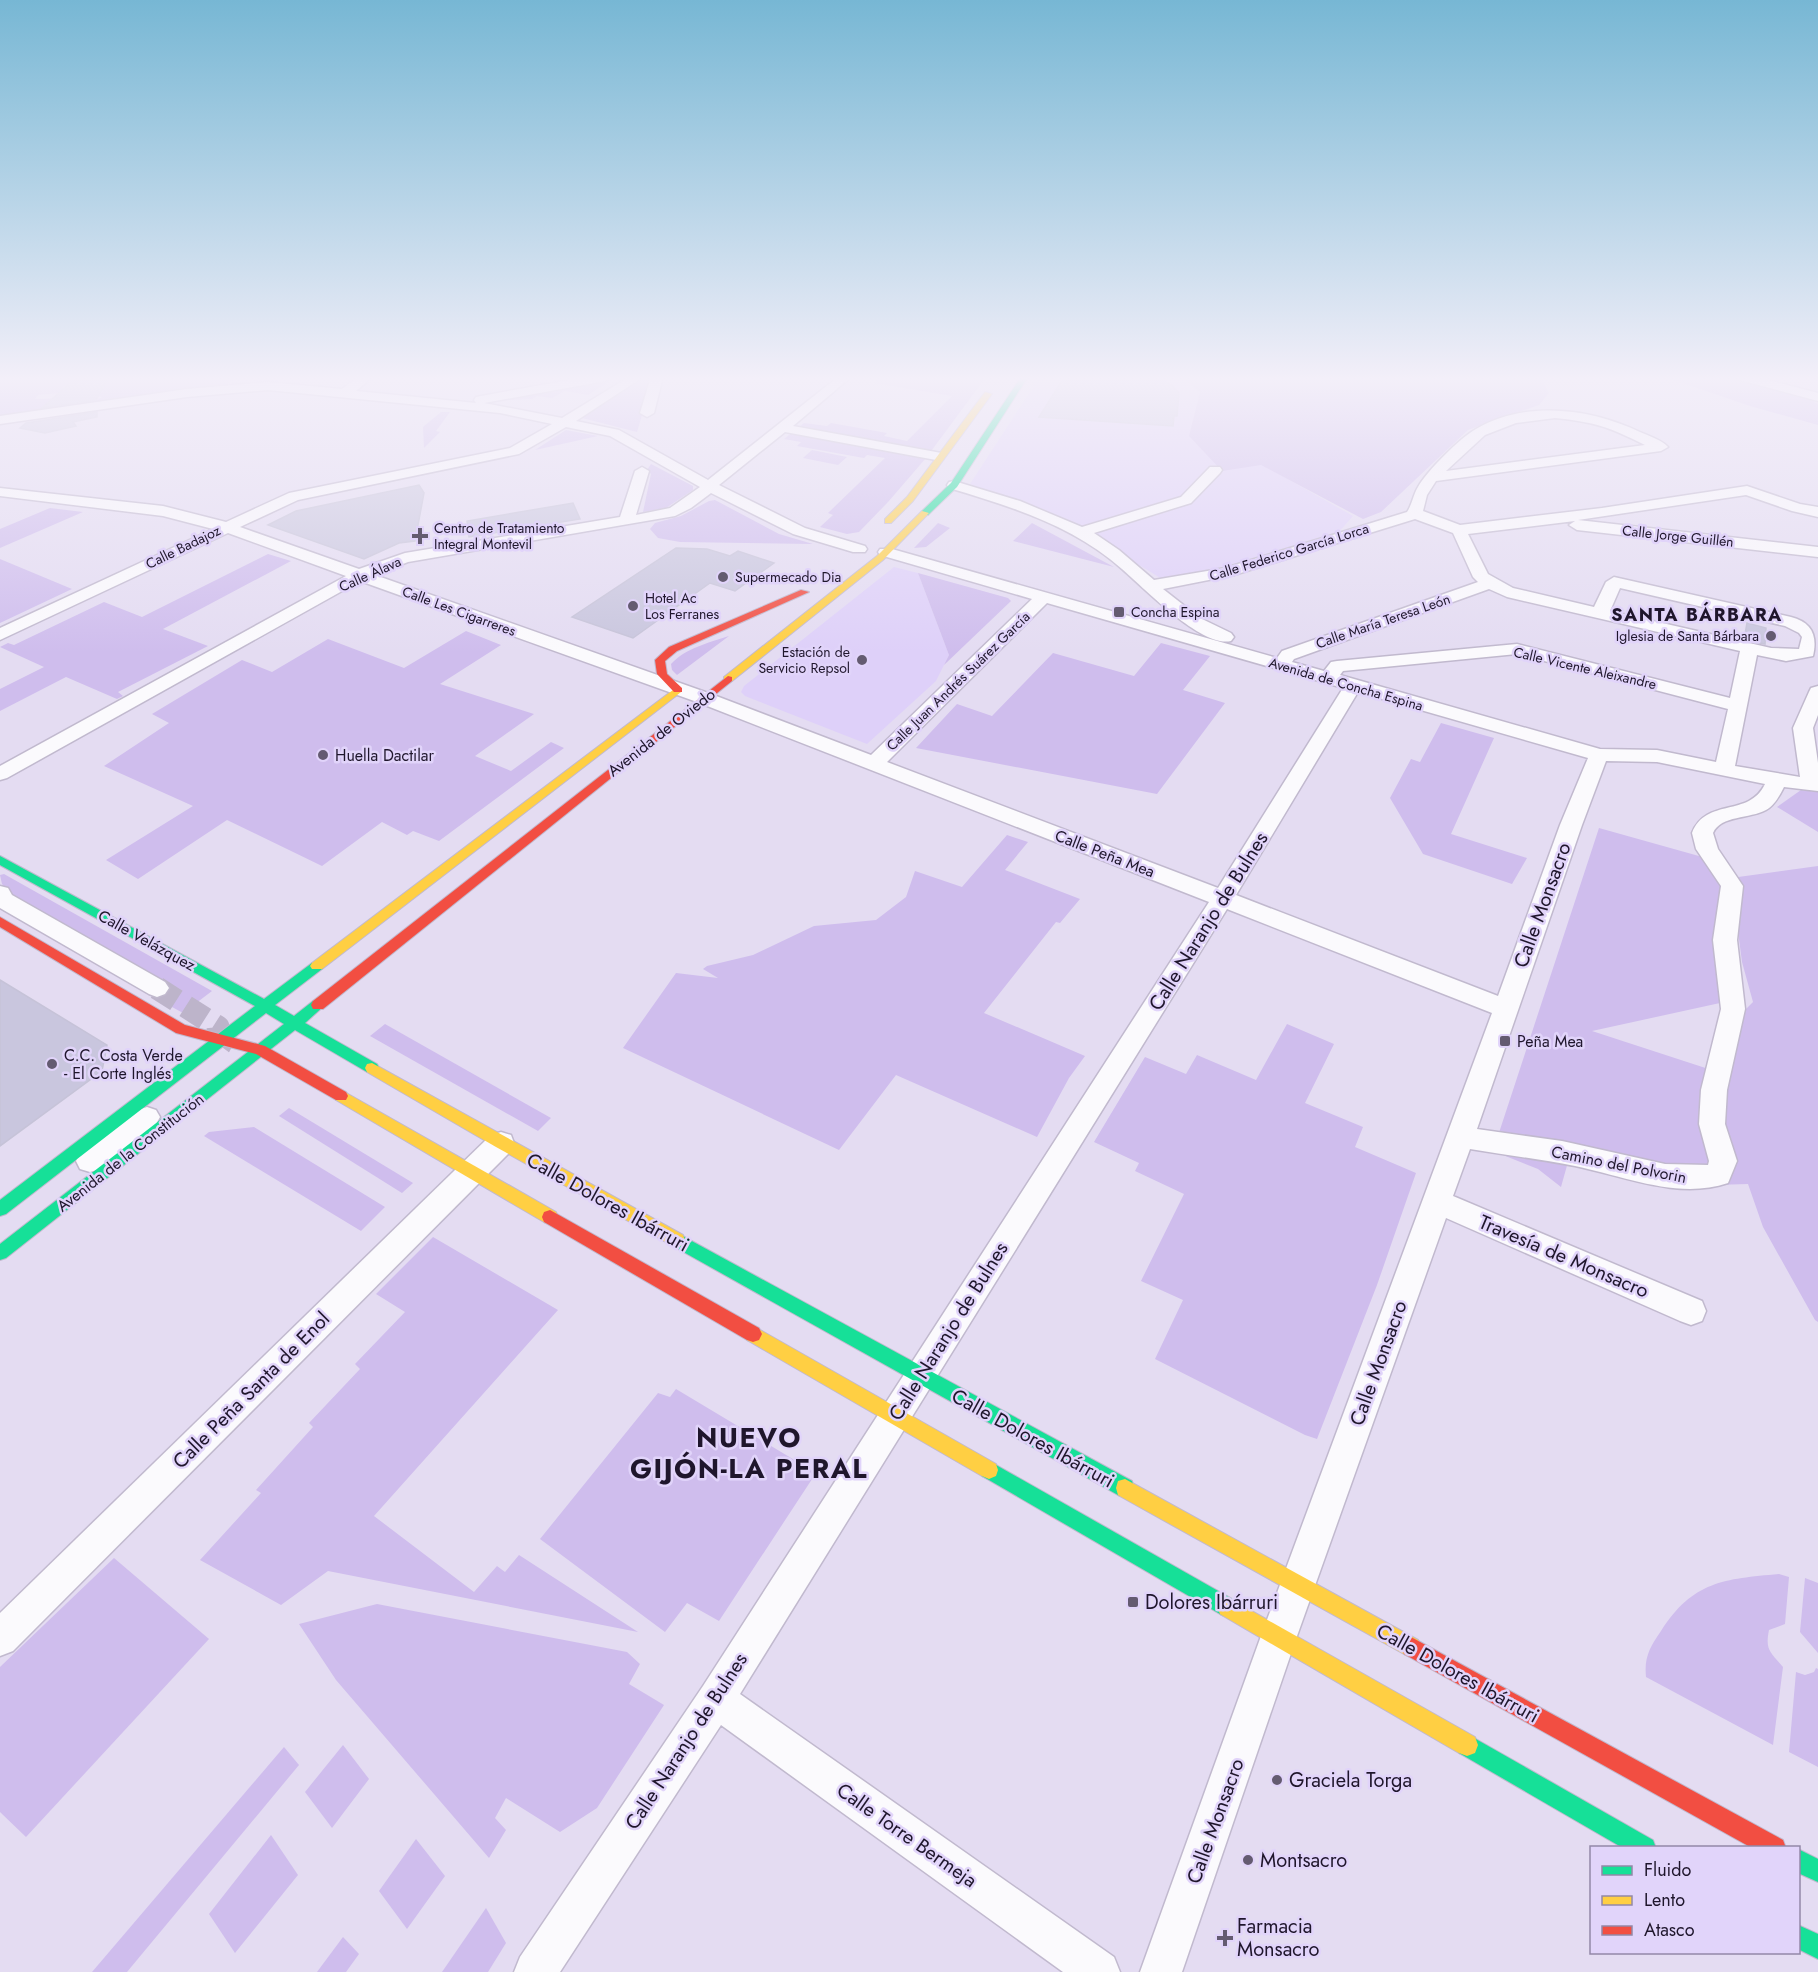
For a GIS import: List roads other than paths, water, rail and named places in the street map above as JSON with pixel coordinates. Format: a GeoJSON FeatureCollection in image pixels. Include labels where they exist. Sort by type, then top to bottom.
{"type":"FeatureCollection","features":[{"type":"Feature","properties":{"kind":"main road"},"geometry":{"type":"LineString","coordinates":[[841,563],[910,499],[932,469]]}},
{"type":"Feature","properties":{"kind":"main road","name":"Avenida de Oviedo"},"geometry":{"type":"LineString","coordinates":[[261,1050],[886,552],[954,485],[964,469]]}},
{"type":"Feature","properties":{"kind":"main road","name":"Avenida de Oviedo"},"geometry":{"type":"LineString","coordinates":[[678,690],[661,676],[658,669],[660,660],[673,649],[808,588],[758,627]]}},
{"type":"Feature","properties":{"kind":"main road","name":"Avenida de Oviedo"},"geometry":{"type":"LineString","coordinates":[[224,1039],[263,1005],[694,677]]}},
{"type":"Feature","properties":{"kind":"main road","name":"Calle Velázquez"},"geometry":{"type":"LineString","coordinates":[[0,860],[294,1023]]}},
{"type":"Feature","properties":{"kind":"main road"},"geometry":{"type":"LineString","coordinates":[[0,921],[181,1029],[261,1050],[1642,1846]]}},
{"type":"Feature","properties":{"kind":"main road","name":"Calle Dolores Ibárruri"},"geometry":{"type":"LineString","coordinates":[[294,1023],[501,1143],[1771,1846]]}},
{"type":"Feature","properties":{"kind":"main road","name":"Avenida de la Constitución"},"geometry":{"type":"LineString","coordinates":[[0,1209],[224,1039]]}},
{"type":"Feature","properties":{"kind":"main road","name":"Avenida de la Constitución"},"geometry":{"type":"LineString","coordinates":[[0,1253],[261,1050]]}},
{"type":"Feature","properties":{"kind":"main road"},"geometry":{"type":"LineString","coordinates":[[1800,1861],[1818,1871]]}},
{"type":"Feature","properties":{"kind":"main road"},"geometry":{"type":"LineString","coordinates":[[1800,1937],[1818,1947]]}},
{"type":"Feature","properties":{"kind":"street","name":"Calle Badajoz"},"geometry":{"type":"LineString","coordinates":[[0,635],[294,496],[426,469]]}},
{"type":"Feature","properties":{"kind":"street"},"geometry":{"type":"LineString","coordinates":[[681,469],[711,487],[799,531],[868,540]]}},
{"type":"Feature","properties":{"kind":"street","name":"Calle Álava"},"geometry":{"type":"LineString","coordinates":[[0,774],[359,575],[405,558],[675,511],[733,469]]}},
{"type":"Feature","properties":{"kind":"street"},"geometry":{"type":"LineString","coordinates":[[1440,469],[1423,488],[1414,513],[1459,530],[1539,521],[1747,490],[1797,508],[1818,512]]}},
{"type":"Feature","properties":{"kind":"street"},"geometry":{"type":"LineString","coordinates":[[1431,477],[1492,469]]}},
{"type":"Feature","properties":{"kind":"street"},"geometry":{"type":"LineString","coordinates":[[1079,532],[1186,500],[1215,470]]}},
{"type":"Feature","properties":{"kind":"street"},"geometry":{"type":"LineString","coordinates":[[626,521],[642,471]]}},
{"type":"Feature","properties":{"kind":"street"},"geometry":{"type":"LineString","coordinates":[[954,485],[989,495],[1079,532],[1113,553],[1191,621],[1204,629],[1284,660]]}},
{"type":"Feature","properties":{"kind":"street","name":"Calle Les Cigarreres"},"geometry":{"type":"LineString","coordinates":[[0,492],[163,512],[225,527],[704,698]]}},
{"type":"Feature","properties":{"kind":"street","name":"Calle Federico García Lorca"},"geometry":{"type":"LineString","coordinates":[[1150,586],[1228,572],[1414,513]]}},
{"type":"Feature","properties":{"kind":"street","name":"Calle Jorge Guillén"},"geometry":{"type":"LineString","coordinates":[[1539,521],[1818,552]]}},
{"type":"Feature","properties":{"kind":"street"},"geometry":{"type":"LineString","coordinates":[[1459,530],[1481,577],[1507,591],[1783,656],[1800,655],[1807,652],[1811,637],[1806,629],[1791,622]]}},
{"type":"Feature","properties":{"kind":"street","name":"Avenida de Concha Espina"},"geometry":{"type":"LineString","coordinates":[[886,552],[1043,598],[1284,660],[1328,679],[1599,755],[1657,756],[1777,780],[1815,785]]}},
{"type":"Feature","properties":{"kind":"street"},"geometry":{"type":"LineString","coordinates":[[1600,613],[1614,582],[1818,628]]}},
{"type":"Feature","properties":{"kind":"street","name":"Calle María Teresa León"},"geometry":{"type":"LineString","coordinates":[[1284,660],[1490,583]]}},
{"type":"Feature","properties":{"kind":"street","name":"Calle Juan Andrés Suárez García"},"geometry":{"type":"LineString","coordinates":[[873,764],[1043,598]]}},
{"type":"Feature","properties":{"kind":"street"},"geometry":{"type":"LineString","coordinates":[[1724,770],[1750,648]]}},
{"type":"Feature","properties":{"kind":"street","name":"Calle Vicente Aleixandre"},"geometry":{"type":"LineString","coordinates":[[1328,679],[1337,666],[1516,649],[1739,706]]}},
{"type":"Feature","properties":{"kind":"street","name":"Calle Naranjo de Bulnes"},"geometry":{"type":"LineString","coordinates":[[535,1972],[716,1699],[1223,898],[1353,686]]}},
{"type":"Feature","properties":{"kind":"street"},"geometry":{"type":"LineString","coordinates":[[1815,785],[1803,728],[1818,692]]}},
{"type":"Feature","properties":{"kind":"street","name":"Calle Peña Mea"},"geometry":{"type":"LineString","coordinates":[[704,698],[1505,1008]]}},
{"type":"Feature","properties":{"kind":"street","name":"Calle Monsacro"},"geometry":{"type":"LineString","coordinates":[[1161,1972],[1279,1636],[1438,1202],[1505,1008],[1571,825],[1599,755]]}},
{"type":"Feature","properties":{"kind":"street","name":"Camino del Polvorin"},"geometry":{"type":"LineString","coordinates":[[1461,1137],[1576,1155],[1670,1176],[1699,1179],[1718,1175],[1723,1161],[1712,1124],[1714,1090],[1733,1009],[1725,940],[1732,886],[1703,840],[1704,828],[1711,819],[1760,806],[1770,795],[1777,780]]}},
{"type":"Feature","properties":{"kind":"street"},"geometry":{"type":"LineString","coordinates":[[0,893],[4,900],[157,988]]}},
{"type":"Feature","properties":{"kind":"street","name":"Avenida de la Constitución"},"geometry":{"type":"LineString","coordinates":[[0,1230],[147,1117]]}},
{"type":"Feature","properties":{"kind":"street","name":"Calle Peña Santa de Enol"},"geometry":{"type":"LineString","coordinates":[[0,1638],[501,1143]]}},
{"type":"Feature","properties":{"kind":"street","name":"Travesía de Monsacro"},"geometry":{"type":"LineString","coordinates":[[1438,1202],[1691,1311]]}},
{"type":"Feature","properties":{"kind":"street","name":"Calle Torre Bermeja"},"geometry":{"type":"LineString","coordinates":[[716,1699],[1099,1972]]}},
{"type":"Feature","properties":{"kind":"tunnel"},"geometry":{"type":"LineString","coordinates":[[157,988],[218,1027],[220,1045],[214,1053]]}},
{"type":"Feature","properties":{"kind":"place","name":"Centro de Tratamiento Integral Montevil"},"geometry":{"type":"Point","coordinates":[420,536]}},
{"type":"Feature","properties":{"kind":"place","name":"Supermecado Dia"},"geometry":{"type":"Point","coordinates":[723,577]}},
{"type":"Feature","properties":{"kind":"place","name":"Hotel Ac Los Ferranes"},"geometry":{"type":"Point","coordinates":[633,606]}},
{"type":"Feature","properties":{"kind":"place","name":"Concha Espina"},"geometry":{"type":"Point","coordinates":[1119,612]}},
{"type":"Feature","properties":{"kind":"place","name":"Iglesia de Santa Bárbara"},"geometry":{"type":"Point","coordinates":[1771,636]}},
{"type":"Feature","properties":{"kind":"place","name":"Estación de Servicio Repsol"},"geometry":{"type":"Point","coordinates":[862,660]}},
{"type":"Feature","properties":{"kind":"place","name":"Huella Dactilar"},"geometry":{"type":"Point","coordinates":[323,755]}},
{"type":"Feature","properties":{"kind":"place","name":"Peña Mea"},"geometry":{"type":"Point","coordinates":[1505,1041]}},
{"type":"Feature","properties":{"kind":"place","name":"C.C. Costa Verde - El Corte Inglés"},"geometry":{"type":"Point","coordinates":[52,1064]}},
{"type":"Feature","properties":{"kind":"place","name":"Dolores Ibárruri"},"geometry":{"type":"Point","coordinates":[1133,1602]}},
{"type":"Feature","properties":{"kind":"place","name":"Graciela Torga"},"geometry":{"type":"Point","coordinates":[1277,1780]}},
{"type":"Feature","properties":{"kind":"place","name":"Montsacro"},"geometry":{"type":"Point","coordinates":[1248,1860]}},
{"type":"Feature","properties":{"kind":"place","name":"Farmacia Monsacro"},"geometry":{"type":"Point","coordinates":[1225,1938]}},
{"type":"Feature","properties":{"kind":"district","name":"SANTA BÁRBARA"},"geometry":{"type":"Point","coordinates":[1697,615]}},
{"type":"Feature","properties":{"kind":"district","name":"NUEVO GIJÓN-LA PERAL"},"geometry":{"type":"Point","coordinates":[749,1454]}}]}
